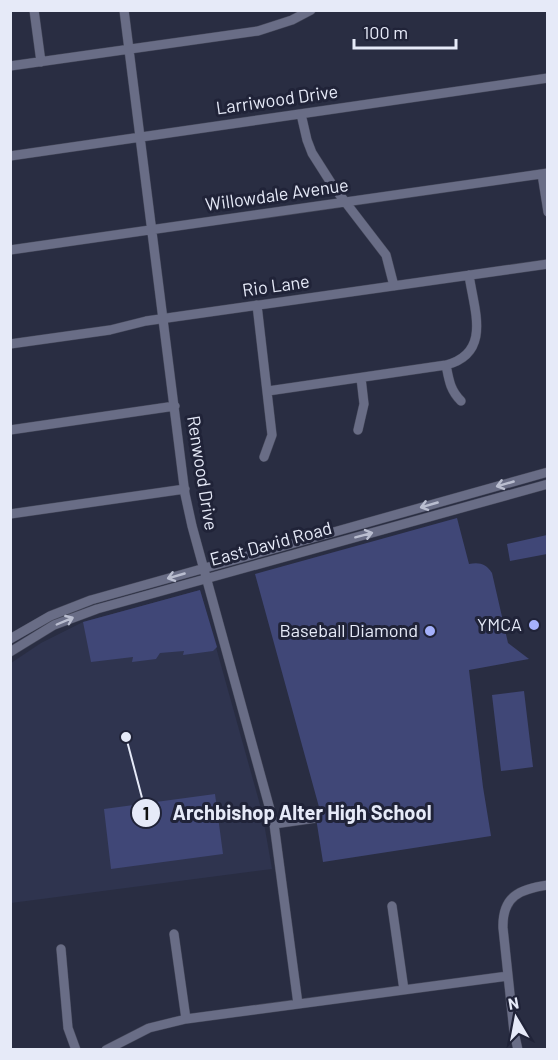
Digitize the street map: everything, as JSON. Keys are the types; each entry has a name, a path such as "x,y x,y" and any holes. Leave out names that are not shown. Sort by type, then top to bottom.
{"street":[{"path":"34,10 41,62"},
{"name":"Renwood Drive","path":"124,10 185,489 192,526 274,824 298,1004"},
{"path":"10,66 258,31 292,20 311,10"},
{"name":"Larriwood Drive","path":"10,156 548,78"},
{"path":"301,114 312,153 386,255 390,263 394,286"},
{"path":"545,173 548,212"},
{"name":"Willowdale Avenue","path":"10,250 545,173"},
{"name":"Rio Lane","path":"10,344 257,305 548,264"},
{"path":"268,391 446,365 465,358 474,346 477,330 469,275"},
{"path":"257,305 272,435 264,457"},
{"path":"446,365 453,393 461,400"},
{"path":"358,430 364,404 361,378"},
{"path":"10,430 175,406"},
{"name":"East David Road","path":"10,639 69,607 548,472"},
{"name":"East David Road","path":"10,652 54,625 81,614 548,484"},
{"path":"10,514 185,489"},
{"path":"394,515 397,526"},
{"path":"274,824 316,818"},
{"path":"518,1050 513,1032 503,922 507,904 515,894 531,887 548,885"},
{"path":"392,906 404,990"},
{"path":"174,934 186,1019"},
{"path":"61,949 68,1028 76,1050"},
{"path":"106,1050 149,1028 186,1019 508,976"}],"shaded area":[{"path":"457,518 469,564 482,564 492,573 508,643 529,659 469,670 491,836 323,862 316,818 319,807 255,574"},
{"path":"547,535 547,554 510,561 507,544"},
{"path":"200,590 262,812 272,869 11,903 11,663 41,643 83,622"},
{"path":"200,590 217,647 213,651 183,655 184,651 160,653 156,659 132,662 133,657 91,662 83,622"},
{"path":"524,691 533,767 501,771 492,695"},
{"path":"215,794 223,854 111,869 104,809"}],"place":[{"name":"YMCA","path":"534,625"},
{"name":"Baseball Diamond","path":"430,631"},
{"name":"Archbishop Alter High School","path":"126,737"}]}
